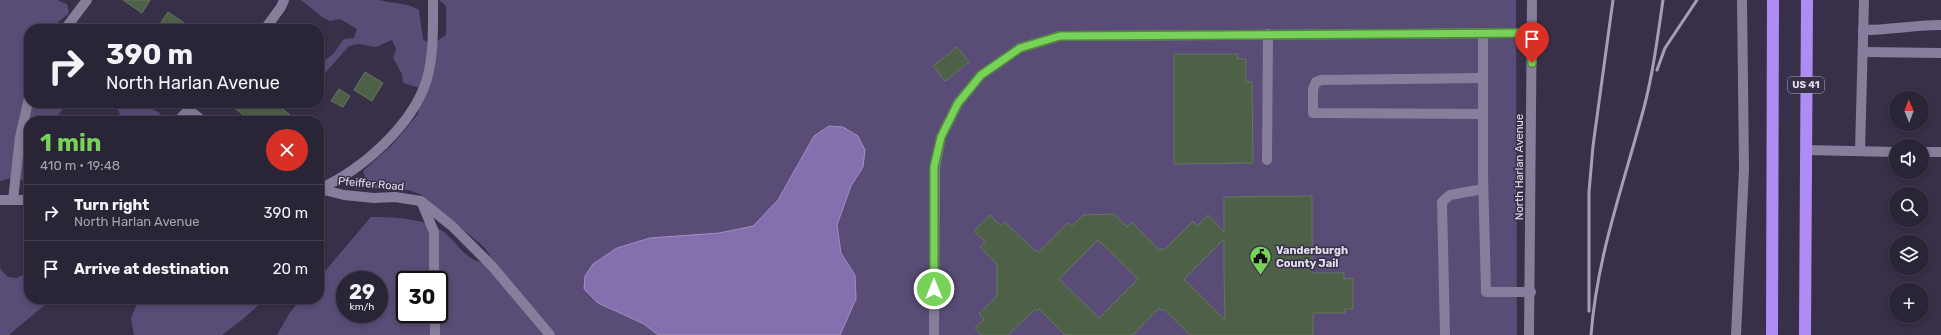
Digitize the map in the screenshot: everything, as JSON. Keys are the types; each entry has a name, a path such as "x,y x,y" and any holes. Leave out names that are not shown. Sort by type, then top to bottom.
{"highway":[{"name":"US 41","path":"1772,335 1774,0"},
{"name":"US 41","path":"1805,335 1807,0"}],"street":[{"path":"69,24 87,0"},
{"path":"269,24 284,0"},
{"path":"324,187 338,180 371,156 397,129 416,104 426,79 431,58 433,0"},
{"name":"North Harlan Avenue","path":"1529,335 1531,292 1532,0"},
{"path":"1736,335 1744,169 1742,0"},
{"path":"1860,151 1864,0"},
{"path":"1863,30 1897,29 1914,25 1941,25"},
{"path":"1483,33 1483,189 1486,292 1531,292"},
{"path":"934,335 934,167 941,137 958,103 981,75 1020,48 1060,36 1532,33"},
{"path":"1267,160 1268,34"},
{"path":"1863,52 1941,53"},
{"path":"1482,78 1321,80 1316,82 1313,90 1313,113 1483,114"},
{"path":"183,116 190,108"},
{"path":"13,200 20,137 24,120"},
{"path":"1806,150 1889,152"},
{"path":"1929,152 1941,152"},
{"path":"1445,335 1442,202 1450,195 1483,189"},
{"name":"Pfeiffer Road","path":"324,190 344,195 374,198 395,197 421,201"},
{"path":"0,200 24,200"},
{"path":"421,201 434,232 434,271"},
{"path":"421,201 452,226 492,266 550,335"},
{"path":"435,323 435,335"}],"shaded area":[{"path":"0,0 57,0 67,4 69,13 56,24 24,24 24,108 64,108 58,116 24,116 24,181 16,177 0,181"},
{"path":"301,0 379,0 414,7 419,10 423,39 431,45 446,35 446,6 439,0 1516,0 1517,335 840,335 856,299 855,275 841,253 837,225 851,186 863,167 843,127 829,126 814,136 778,200 753,226 719,233 585,276 585,289 598,303 644,324 658,335 277,335 289,314 297,304 324,304 324,272 371,217 396,218 422,222 444,232 470,258 485,263 490,255 484,247 422,195 408,190 369,188 363,171 392,145 418,114 420,88 403,83 402,74 393,58 396,49 392,40 376,47 358,44 349,46 324,74 324,61 333,54 344,39 354,38 357,29 340,19 330,21 322,17"},
{"path":"117,108 148,108 156,111 162,116 121,116"},
{"path":"829,126 843,127 858,136 865,150 863,167 851,186 837,225 841,253 855,275 856,299 840,335 658,335 644,324 598,303 584,289 585,276 593,264 617,248 650,238 719,233 753,226 778,200 814,136"},
{"path":"0,266 1,270 8,277 17,278 24,274 24,304 46,304 9,335 0,335"},
{"path":"137,304 260,304 222,335 134,335 131,318"}],"building":[{"path":"123,0 150,0 142,13"},
{"path":"168,12 186,24 160,24"},
{"path":"957,47 969,62 945,81 933,66"},
{"path":"1174,54 1238,54 1237,59 1246,59 1246,82 1252,82 1253,163 1174,164"},
{"path":"365,72 383,83 372,101 354,90"},
{"path":"339,89 350,96 343,107 331,101"},
{"path":"234,108 282,108 291,116 245,116"},
{"path":"1312,196 1312,273 1344,273 1344,279 1353,278 1353,309 1344,309 1345,313 1313,313 1313,335 1190,335 1164,309 1162,311 1159,308 1133,335 1065,335 1039,309 1037,311 1035,309 1008,335 981,335 975,328 984,319 979,314 997,296 997,264 980,247 985,242 974,231 990,215 1001,226 1005,222 1035,251 1036,250 1039,252 1068,223 1072,226 1083,215 1114,214 1127,227 1132,222 1160,251 1162,248 1164,250 1193,221 1197,226 1208,215 1224,232 1224,197","holes":["1224,239 1224,275 1225,320 1184,279","1098,240 1138,279 1099,318 1059,279"]}],"railway":[{"path":"1589,311 1589,192 1593,146 1613,0"},
{"path":"1591,335 1598,280 1610,227 1648,92 1663,0"},
{"path":"1657,70 1665,48 1697,0"}],"place":[{"name":"Vanderburgh County Jail","path":"1260,276"}],"route":[{"path":"934,289 934,167 941,137 958,103 981,75 1020,48 1060,36 1532,33 1532,63"}]}
